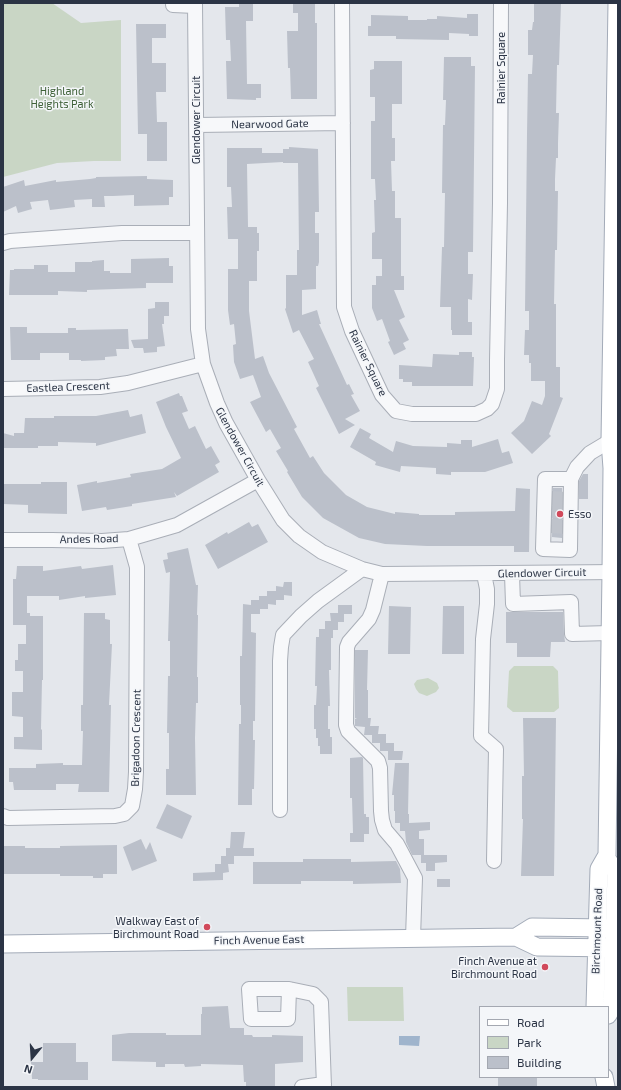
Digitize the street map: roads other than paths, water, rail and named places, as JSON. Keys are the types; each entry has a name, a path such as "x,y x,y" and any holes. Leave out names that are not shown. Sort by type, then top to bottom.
{"main road":[{"name":"Birchmount Road","path":"595,1006 599,869 606,857 610,633 615,572 610,441 617,3"},
{"name":"Birchmount Road","path":"606,857 616,872 616,948 612,1008 609,1013"},
{"path":"516,937 532,926 616,928"},
{"name":"Finch Avenue East","path":"3,944 516,937 537,947 616,948"}],"street":[{"name":"Rainier Square","path":"342,3 344,307 352,331 382,395 396,410 412,414 476,414 487,409 492,404 498,389 497,360 502,3"},
{"path":"173,5 195,4"},
{"name":"Glendower Circuit","path":"195,4 198,329 203,364 226,423 258,480 283,520 300,536 322,552 362,569 382,574 615,572"},
{"name":"Nearwood Gate","path":"197,125 343,123"},
{"path":"3,243 10,241 114,234 196,232"},
{"name":"Eastlea Crescent","path":"3,389 100,388 128,383 203,364"},
{"path":"571,479 545,479 548,505 547,526 543,549 570,550 568,505 571,479 577,467 590,453 610,441"},
{"name":"Andes Road","path":"3,540 102,541 129,539 177,525 258,480"},
{"name":"Brigadoon Crescent","path":"3,816 8,818 115,816 124,814 132,806 136,772 137,581 136,566 129,539"},
{"path":"559,573 560,549"},
{"path":"280,810 280,647 283,635 318,600 362,569"},
{"path":"382,574 373,610 369,619 349,642 347,647 346,725 348,731 378,761 380,768 380,811 385,830 397,844 415,878 413,938"},
{"path":"484,574 487,589 487,604 483,639 481,736 496,749 494,861"},
{"path":"512,574 513,604 572,602 572,634 610,633"},
{"path":"289,989 313,994 321,1002 324,1085 302,1087"}],"water":[{"path":"399,1036 420,1036 419,1046 399,1045"}],"tunnel":[{"path":"551,498 566,499"},
{"path":"551,511 566,512"},
{"path":"551,526 565,527"}],"place":[{"name":"Esso","path":"560,514"},
{"name":"Walkway East of Birchmount Road","path":"207,927"},
{"name":"Finch Avenue at Birchmount Road","path":"545,967"}],"park label":[{"name":"Highland Heights Park","path":"62,97"}]}
